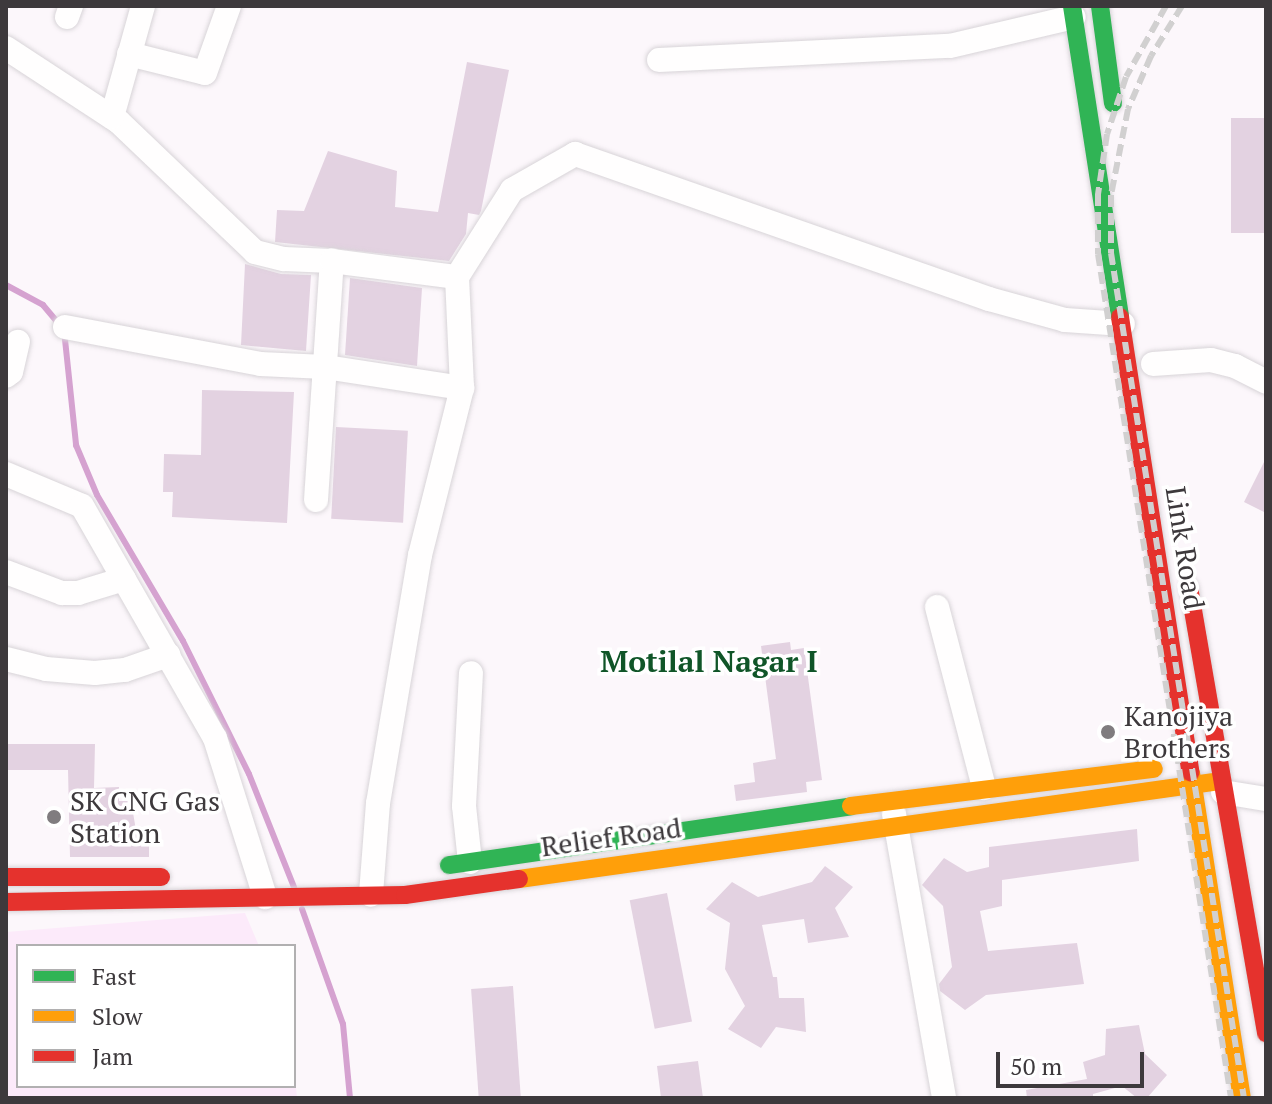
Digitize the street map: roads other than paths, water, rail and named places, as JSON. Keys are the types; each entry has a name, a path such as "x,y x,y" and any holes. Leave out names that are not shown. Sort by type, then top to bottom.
{"street":[{"path":"112,117 143,6"},
{"path":"129,54 205,73 229,6"},
{"path":"1100,6 1115,122"},
{"path":"659,60 950,46 1073,11"},
{"name":"Link Road","path":"1073,11 1242,1098"},
{"path":"6,48 112,117 255,252 284,259 332,261 457,277"},
{"path":"369,883 378,803 420,555 462,388 457,277 512,190 575,154 989,299 1065,320 1123,324"},
{"path":"316,500 332,261"},
{"path":"65,327 260,364 325,367 462,388"},
{"path":"6,376 11,372 18,342"},
{"path":"1153,364 1211,360 1235,366 1266,382"},
{"path":"6,474 82,506 215,738 262,884"},
{"name":"Link Road","path":"1185,563 1266,1033"},
{"path":"6,572 62,593 78,593 124,579"},
{"path":"937,607 984,788"},
{"path":"6,659 46,669 95,673 125,670 168,655"},
{"path":"470,862 464,806 471,673"},
{"name":"Relief Road","path":"432,868 984,788 1191,776 1221,779"},
{"name":"Relief Road","path":"6,902 262,884 369,883 405,895 895,825 1191,776"},
{"path":"1221,779 1266,799"},
{"path":"892,800 944,1098"},
{"path":"6,877 176,877"}],"waterway":[{"path":"6,285 43,305 64,330 76,445 97,495 183,641 249,774 294,887"},
{"path":"302,909 343,1024 350,1098"}],"railway":[{"path":"1166,6 1126,77 1107,134 1098,194 1098,254 1231,1098"},
{"path":"1182,6 1151,56 1128,109 1111,195 1111,253 1244,1098"}],"place":[{"name":"Kanojiya Brothers","path":"1108,732"},
{"name":"SK CNG Gas Station","path":"54,817"}],"district":[{"name":"Motilal Nagar I","path":"709,661"}]}
